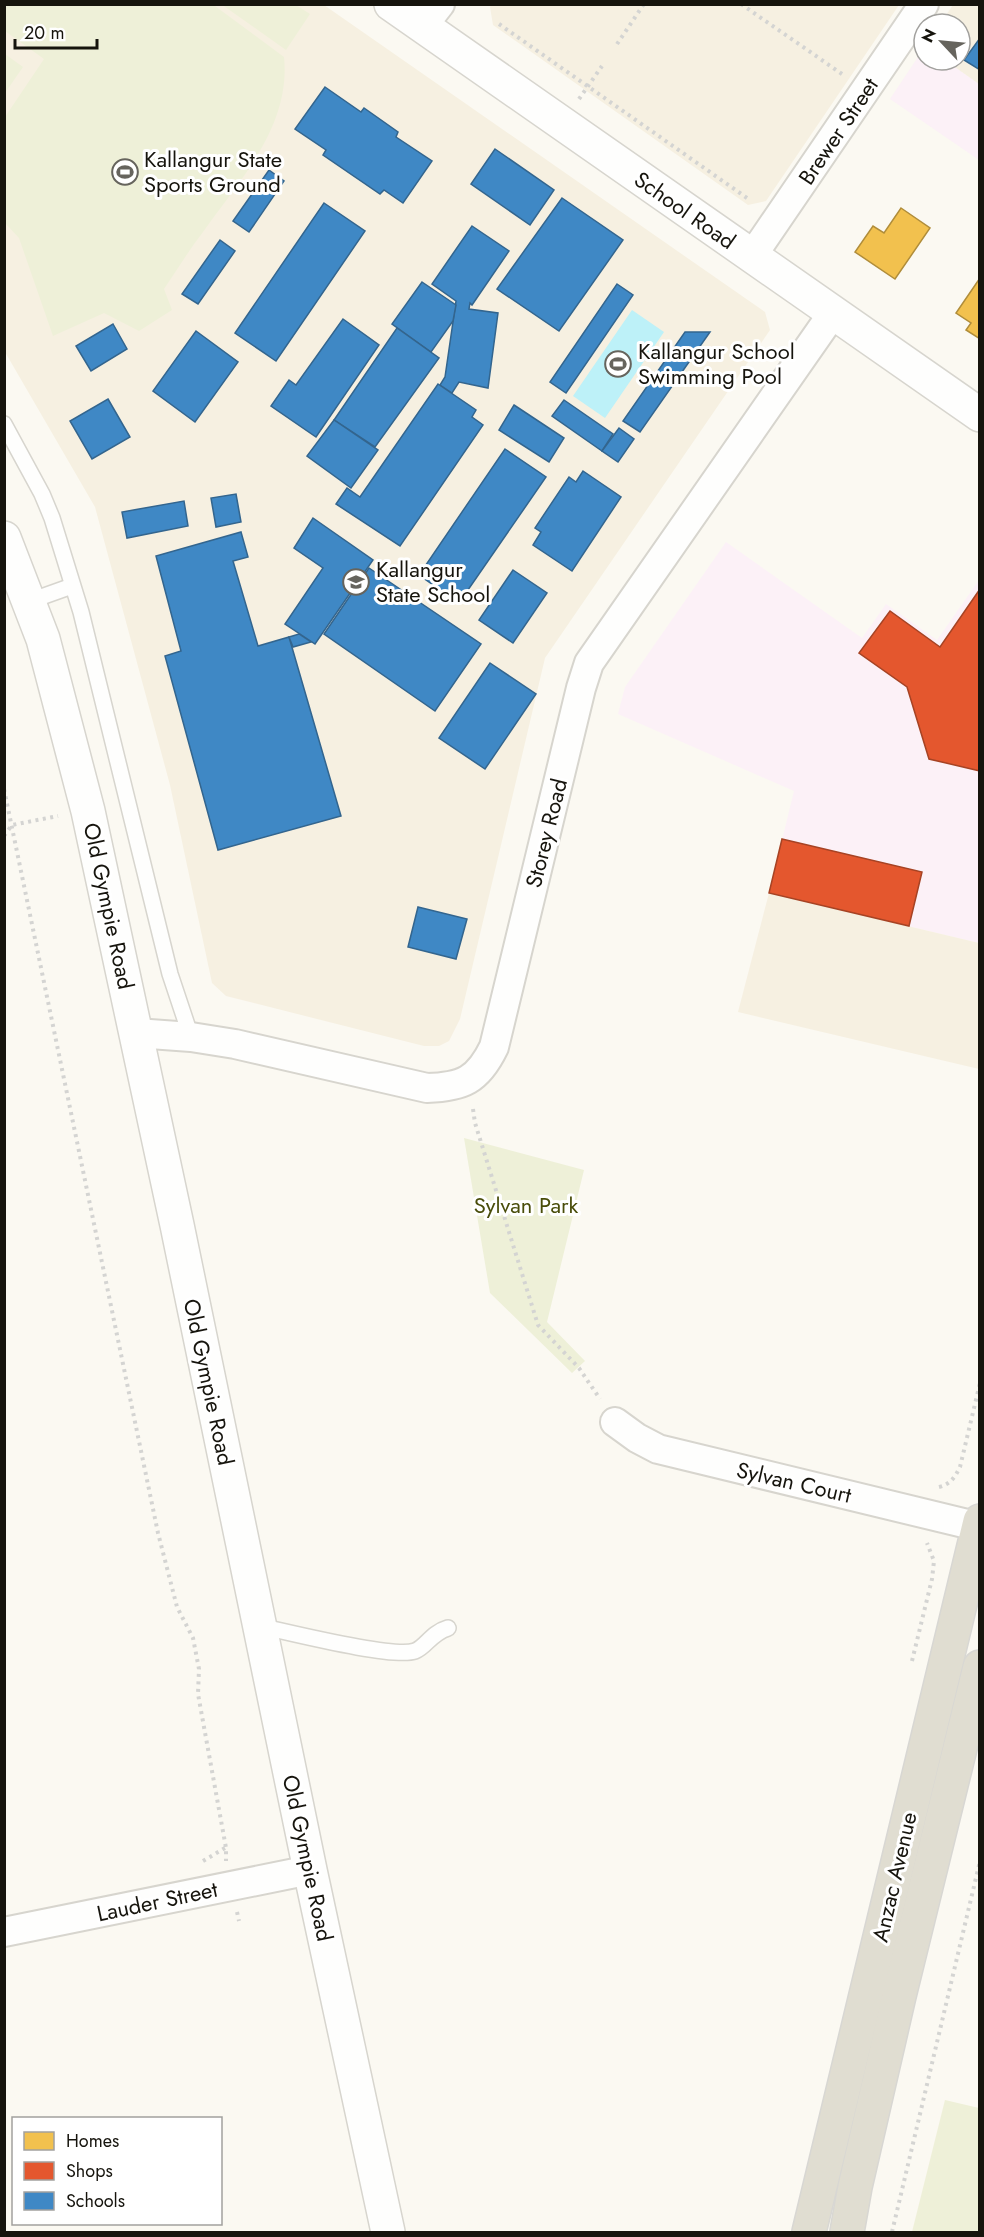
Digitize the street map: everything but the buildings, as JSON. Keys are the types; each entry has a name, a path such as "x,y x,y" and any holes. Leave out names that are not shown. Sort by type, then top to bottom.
{"highway":[{"name":"Anzac Avenue","path":"809,2232 979,1525"},
{"name":"Anzac Avenue","path":"847,2232 855,2187 899,1996 980,1666"}],"main road":[{"name":"School Road","path":"391,4 431,16 752,256 980,415"},
{"name":"Old Gympie Road","path":"4,538 30,601 59,695 88,811 388,2232"}],"street":[{"name":"Brewer Street","path":"752,256 924,4"},
{"name":"Storey Road","path":"469,1080 485,1066 494,1047 589,663 833,313"},
{"path":"136,1034 191,1037 264,1050 426,1088 447,1088 469,1080"},
{"name":"Sylvan Court","path":"615,1422 637,1438 658,1449 979,1525"},
{"name":"Lauder Street","path":"4,1932 310,1870"}],"lane":[{"path":"4,424 42,494 52,518 81,612 170,974 191,1037"},
{"path":"30,601 72,586"},
{"path":"259,1626 392,1653 415,1651 437,1631 448,1628"}],"path":[{"path":"617,44 644,4"},
{"path":"741,4 843,75"},
{"path":"499,24 747,198"},
{"path":"577,102 602,66"},
{"path":"4,789 158,1533 177,1607 193,1638 199,1669 198,1694 239,1921"},
{"path":"4,836 12,825 88,811"},
{"path":"469,1080 475,1123 538,1325 579,1368 615,1422"},
{"path":"910,1672 932,1579 934,1561 924,1538 936,1487 945,1485 954,1479 960,1467 980,1383"},
{"path":"892,2232 980,1861"}],"shaded area":[{"path":"491,4 899,5 766,201 748,205 493,25"},
{"name":"Kallangur State School","path":"4,5 324,5 765,312 770,330 545,658 460,1019 449,1041 439,1046 424,1046 226,996 212,983 170,785 95,507 5,352"},
{"path":"953,5 979,5 979,84 962,72 972,72 972,12 948,12"},
{"path":"912,66 912,72 962,72 979,84 979,160 890,99"},
{"path":"726,542 862,638 886,604 937,640 979,580 979,943 769,893 794,791 618,714 625,687"},
{"path":"769,893 979,943 979,1069 738,1012"}],"green space":[{"name":"Kallangur State Sports Ground","path":"5,4 215,5 284,57 284,82 280,106 260,151 164,289 172,310 139,331 104,313 53,336 19,238 5,223 5,117 44,59 5,31"},
{"path":"221,4 296,5 310,14 286,50"},
{"path":"5,54 23,67 5,93"},
{"name":"Sylvan Park","path":"464,1138 584,1170 547,1322 585,1361 572,1373 490,1293"},
{"path":"945,2100 979,2108 979,2232 912,2232"}],"water":[{"name":"Kallangur School Swimming Pool","path":"632,310 664,332 605,418 573,396"}],"place":[{"name":"Kallangur State Sports Ground","path":"125,172"},
{"name":"Kallangur School Swimming Pool","path":"618,364"},
{"name":"Kallangur State School","path":"356,582"}]}
